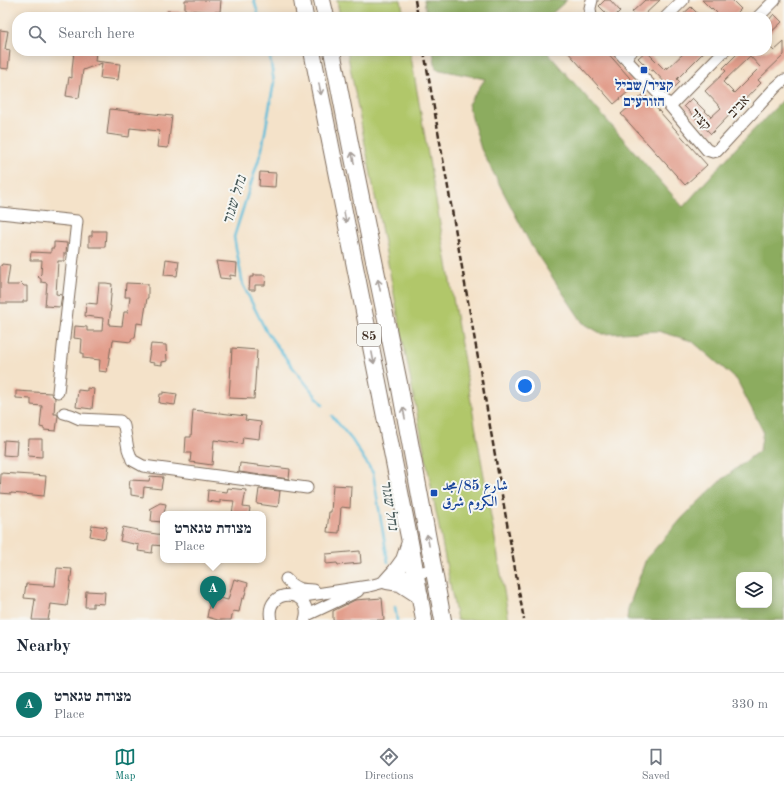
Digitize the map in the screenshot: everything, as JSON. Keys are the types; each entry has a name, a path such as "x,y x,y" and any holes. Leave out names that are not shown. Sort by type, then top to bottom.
{"highway":[{"path":"302,0 304,12"},
{"path":"322,0 325,12"},
{"name":"85","path":"313,56 410,542 424,620"},
{"name":"85","path":"333,56 399,384 443,620"},
{"path":"410,542 404,560 388,581 400,583 420,596"}],"street":[{"path":"590,12 592,0"},
{"path":"671,12 683,0"},
{"path":"763,12 775,0"},
{"name":"קציר","path":"628,56 707,150 713,152"},
{"path":"670,106 719,56"},
{"name":"אביב","path":"713,152 717,151 784,80"},
{"path":"0,213 77,221 58,392"},
{"path":"64,413 71,414 80,419 120,421 124,426 132,460 143,466 307,488"},
{"path":"297,597 369,586 434,569"},
{"path":"286,579 292,585 302,590 339,590"},
{"path":"271,620 270,608 277,598 283,595 295,595 304,603 306,618 369,586"}],"green space":[{"path":"337,0 401,0 403,12 339,12"},
{"path":"424,0 567,0 554,12 426,12"},
{"path":"348,56 411,56 509,620 457,620"},
{"path":"434,56 550,56 683,207 736,148 784,99 784,620 627,620 628,609 646,559 684,516 719,482 760,450 763,431 737,380 692,341 658,331 602,334 583,323 532,247 481,149 468,104 485,79 436,69"}],"building":[{"path":"185,0 221,0 220,12 185,10"},
{"path":"605,0 610,0 620,11 605,12 599,6"},
{"path":"645,0 660,0 647,12 632,12"},
{"path":"702,0 732,0 741,9 738,12 716,12 712,8 711,9"},
{"path":"691,7 696,12 686,12"},
{"path":"167,11 191,12 167,12"},
{"path":"774,14 782,22 772,31 772,16"},
{"path":"0,30 8,31 5,49 10,50 8,69 0,68"},
{"path":"784,42 784,55 758,80 761,83 711,134 684,106 692,98 711,117 721,108 705,91 726,71 723,68 735,56 750,56 772,56 772,49 774,51","holes":["750,56 760,67 734,93 723,82"]},
{"path":"73,56 96,56 95,61 120,64 118,80 100,78 102,63 83,70 79,98 66,96 69,77 72,78"},
{"path":"571,56 610,56 636,85 614,104"},
{"path":"640,56 651,56 664,69 666,67 667,69 681,56 700,56 677,79 680,82 672,90 653,70 651,71 638,58"},
{"path":"644,94 707,165 685,185 621,114"},
{"path":"110,109 172,116 168,148 157,147 159,131 130,128 129,137 107,134"},
{"path":"260,172 276,173 275,187 259,186"},
{"path":"92,231 106,231 105,247 89,247 89,236 92,236"},
{"path":"54,242 67,243 66,253 64,253 64,261 58,261 56,294 62,295 60,307 45,306 47,283 41,282 41,279 38,277 41,274 42,260 30,260 31,252 51,253 51,248 54,248"},
{"path":"166,259 179,261 177,276 164,275"},
{"path":"216,261 237,263 236,276 230,275 230,279 220,278"},
{"path":"2,264 10,265 7,285 19,285 21,283 24,286 27,286 27,301 23,301 23,303 0,303 0,266"},
{"path":"253,275 266,275 265,285 255,285 255,290 249,290 250,277 253,277"},
{"path":"99,283 112,284 109,325 122,326 124,312 128,312 130,297 125,297 126,283 148,284 148,298 143,324 137,323 135,338 132,338 131,342 113,340 107,372 99,371 100,360 83,358 83,353 81,353 82,339 74,338 75,326 87,327 87,331 102,331 103,318 85,316 86,303 97,304"},
{"path":"151,344 166,345 167,361 162,362 162,365 148,362"},
{"path":"232,348 257,350 254,399 229,398"},
{"path":"87,388 94,389 92,409 76,407 78,390 87,391"},
{"path":"16,391 51,393 55,398 54,414 57,414 58,416 56,431 44,430 44,428 40,427 42,406 31,405 31,399 16,398"},
{"path":"163,392 177,394 175,405 159,403 160,394 163,394"},
{"path":"193,410 246,416 245,420 261,422 259,439 243,437 242,444 214,440 212,465 190,462 191,453 185,453 186,437 191,437"},
{"path":"29,439 42,439 42,457 28,456"},
{"path":"4,440 17,441 16,456 3,455"},
{"path":"240,463 290,469 289,479 239,472"},
{"path":"1,473 46,476 44,496 0,493"},
{"path":"150,476 163,477 161,489 144,487 143,497 131,495 131,488 129,488 130,480 149,481"},
{"path":"333,485 351,486 350,508 341,507 339,533 327,532 329,512 331,512"},
{"path":"228,488 246,490 243,507 250,508 250,511 232,511 234,501 220,500 220,503 207,501 208,490 227,492"},
{"path":"259,489 280,491 278,507 257,504"},
{"path":"160,503 166,504 165,511 160,511 160,522 151,521 152,511 149,509"},
{"path":"92,525 107,527 105,539 90,536"},
{"path":"123,527 160,535 160,546 153,545 152,553 138,551 139,545 120,541"},
{"path":"360,551 361,563 338,565 337,563 326,564 326,554"},
{"path":"57,568 72,569 67,606 51,604 48,620 32,620 35,599 24,598 26,584 55,586"},
{"path":"234,579 248,583 244,599 242,598 239,612 233,611 231,620 218,620 207,617 211,596 228,600"},
{"path":"86,591 105,592 104,604 93,603 93,607 85,607"},
{"path":"382,598 384,620 333,620 333,611 355,600"}],"waterway":[{"name":"נחל שגור","path":"254,0 258,12"},
{"name":"נחל שגור","path":"270,56 274,82 262,149 234,237 243,285 266,331 323,405"},
{"name":"נחל שגור","path":"332,416 352,440 373,473 388,562"},
{"name":"נחל שגור","path":"395,607 397,620"}],"railway":[{"path":"415,0 417,12"},
{"path":"425,56 524,620"}],"place":[{"name":"קציר/שביל הזורעים","path":"644,70"},
{"name":"شارع 85/مجد الكروم شرق","path":"434,493"},
{"name":"מצודת טגארט","path":"213,609"}]}
